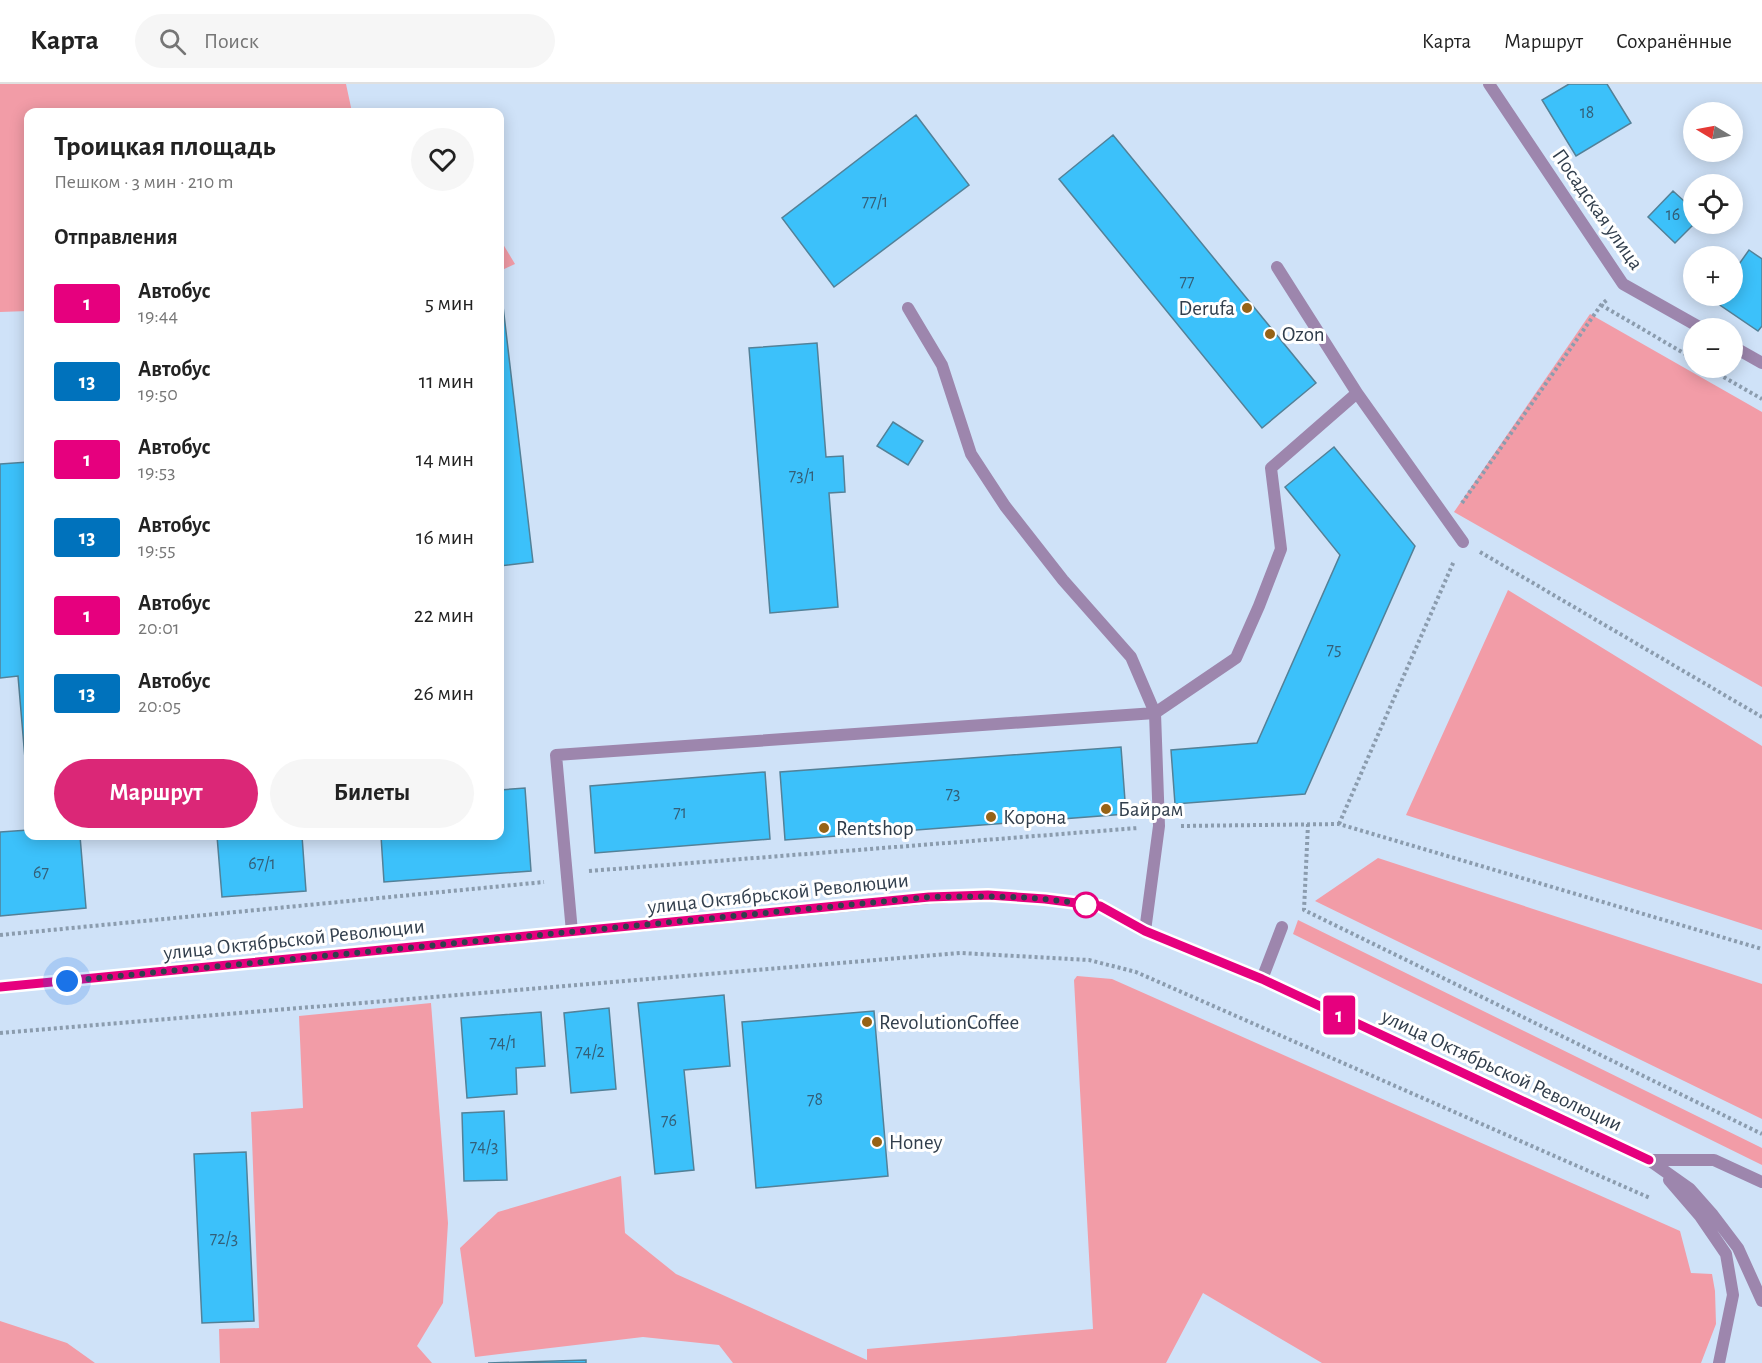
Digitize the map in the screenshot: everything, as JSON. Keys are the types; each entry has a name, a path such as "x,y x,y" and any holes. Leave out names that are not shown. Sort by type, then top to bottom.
{"street":[{"name":"Посадская улица","path":"1488,84 1623,284 1683,318"},
{"path":"1277,267 1357,393 1463,542"},
{"path":"908,308 942,365 971,454 1005,506 1063,580 1131,657 1155,712 1159,826 1145,931"},
{"path":"1743,352 1762,363"},
{"path":"572,932 556,756 1155,712 1236,658 1281,549 1271,468 1357,393"},
{"name":"улица Октябрьской Революции","path":"0,987 929,897 988,895 1045,899 1100,906 1145,931 1262,979 1649,1160"},
{"path":"1262,979 1282,927"},
{"path":"1649,1160 1714,1160 1762,1182"},
{"path":"1649,1160 1690,1189 1713,1215 1738,1248 1762,1301"},
{"path":"1649,1160 1680,1191 1726,1254 1733,1295 1719,1363"}],"path":[{"path":"1463,503 1601,305 1683,353"},
{"path":"1725,378 1762,399"},
{"path":"1339,824 1463,542 1762,717"},
{"path":"1308,824 1304,910 1762,1134"},
{"path":"0,935 540,884 567,873 1159,826 1339,824 1762,949"},
{"path":"0,1033 968,952 1089,960 1136,972 1650,1198"}],"shaded area":[{"path":"0,84 346,84 351,108 24,108 24,311 0,312"},
{"path":"504,246 515,264 504,269"},
{"path":"1590,314 1683,367 1683,378 1702,378 1762,412 1762,687 1454,512"},
{"path":"1508,590 1762,746 1762,930 1406,815"},
{"path":"1378,858 1762,984 1762,1119 1315,901"},
{"path":"1298,920 1762,1148 1762,1165 1293,934"},
{"path":"1077,976 1112,979 1680,1231 1691,1273 1712,1274 1715,1291 1716,1324 1701,1363 1322,1363 1203,1293 1166,1363 733,1363 719,1345 643,1337 475,1357 460,1248 498,1212 621,1176 625,1233 676,1274 867,1360 867,1349 1093,1329 1074,980"},
{"path":"431,1003 448,1223 443,1303 417,1346 432,1363 220,1363 219,1329 259,1328 251,1112 303,1108 299,1016"},
{"path":"0,1321 67,1343 95,1363 0,1363"}],"building":[{"path":"1569,84 1607,84 1631,123 1576,156 1542,100"},
{"path":"916,115 969,185 834,287 782,218"},
{"path":"1113,135 1316,383 1262,428 1059,179"},
{"path":"1673,191 1683,200 1684,234 1675,243 1648,217"},
{"path":"1749,250 1762,259 1762,326 1758,331 1743,321 1743,318 1739,318 1721,306 1743,306 1743,258"},
{"path":"504,315 533,562 504,566"},
{"path":"817,343 826,457 843,456 845,492 829,493 838,607 770,613 749,348"},
{"path":"893,422 923,441 908,465 877,446"},
{"path":"1334,447 1415,546 1305,794 1175,804 1171,750 1257,743 1340,555 1285,487"},
{"path":"24,462 24,747 18,676 0,678 0,464"},
{"path":"1121,747 1126,814 785,840 780,772"},
{"path":"765,772 770,839 595,853 590,786"},
{"path":"525,788 531,871 384,882 381,840 504,840 504,790"},
{"path":"24,830 24,840 80,840 86,908 0,916 0,832"},
{"path":"217,840 302,840 306,891 222,897"},
{"path":"724,995 730,1066 684,1070 694,1170 655,1174 638,1003"},
{"path":"609,1008 616,1089 571,1093 564,1013"},
{"path":"874,1011 888,1176 756,1188 742,1022"},
{"path":"541,1012 545,1066 516,1068 517,1094 467,1098 461,1018"},
{"path":"504,1111 507,1180 464,1181 462,1113"},
{"path":"246,1152 254,1321 202,1323 194,1154"},
{"path":"586,1360 586,1363 488,1363"}],"bus line":[{"name":"1","path":"0,987 929,897 988,895 1045,899 1100,906 1145,931 1262,979 1649,1160"}],"place":[{"name":"Derufa","path":"1247,308"},
{"name":"Ozon","path":"1270,334"},
{"name":"Байрам","path":"1106,809"},
{"name":"Корона","path":"991,817"},
{"name":"Rentshop","path":"824,828"},
{"name":"RevolutionCoffee","path":"867,1022"},
{"name":"Honey","path":"877,1142"}],"route":[{"path":"67,981 929,897 988,895 1045,899 1086,905"}]}
